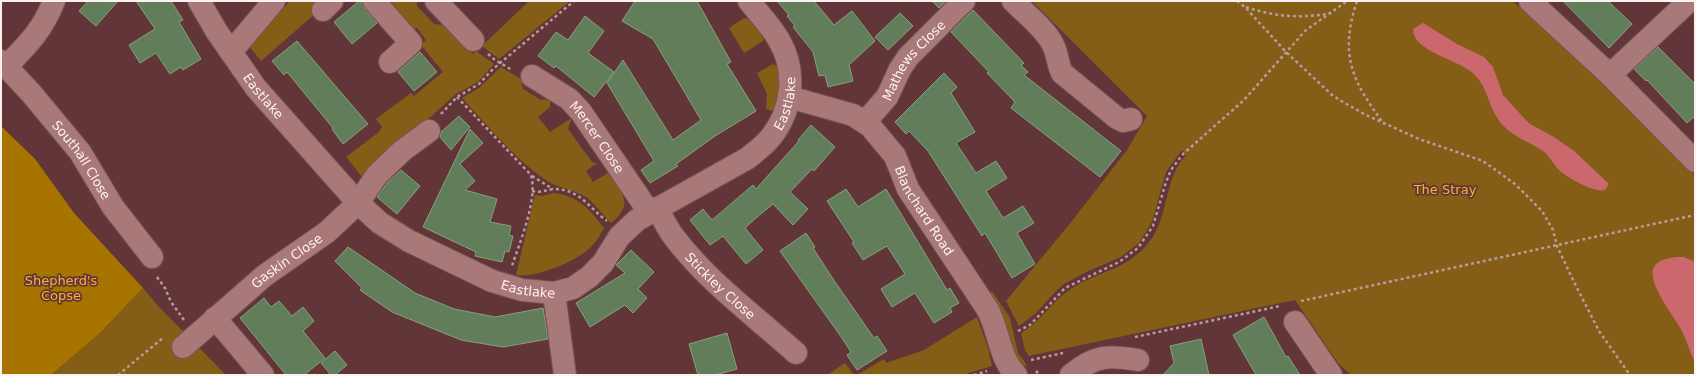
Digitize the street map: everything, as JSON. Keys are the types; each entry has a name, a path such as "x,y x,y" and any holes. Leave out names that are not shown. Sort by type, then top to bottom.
{"street":[{"name":"Southall Close","path":"54,1 46,20 36,36 4,64 31,93 80,152 112,207 152,257"},
{"name":"Eastlake","path":"199,1 256,88 358,204 380,224 409,241 492,281 522,290 554,293 573,288 590,277 603,263 623,234 637,220 748,158 764,145 781,122 790,97 790,72 784,49 770,27 748,1"},
{"path":"231,52 274,1"},
{"path":"374,1 411,43 390,62"},
{"path":"436,1 473,40"},
{"name":"Mathews Close","path":"865,122 887,97 900,68 908,57 964,1"},
{"path":"1013,1 1050,38 1057,53 1059,66 1062,73 1117,118 1122,120 1131,119"},
{"path":"1530,1 1610,75 1695,161"},
{"path":"1610,75 1689,1"},
{"name":"Mercer Close","path":"532,76 569,100 581,112 653,210"},
{"name":"Blanchard Road","path":"790,97 848,113 865,122 895,156 908,189 988,310 997,329 1004,358 1021,371"},
{"name":"Gaskin Close","path":"175,341 215,318 264,276 293,255 315,242 358,204 377,175 434,123"},
{"name":"Stickley Close","path":"653,210 685,251 726,291 796,353"},
{"path":"554,293 565,375"},
{"path":"1292,310 1331,375"},
{"path":"215,318 263,375"},
{"path":"1071,375 1091,361 1106,356 1138,360"}],"path":[{"path":"434,123 457,98 479,84 500,64 574,1"},
{"path":"1237,1 1245,7 1286,52 1332,95 1384,124 1420,139 1483,161 1515,184 1542,211 1552,230 1574,282 1599,331 1630,375"},
{"path":"1018,338 1016,332 1030,325 1065,288 1119,262 1138,248 1153,226 1166,182 1171,170 1182,155 1244,100 1305,31 1347,1"},
{"path":"1357,1 1351,20 1348,42 1352,70 1363,96 1384,124"},
{"path":"1245,7 1268,14 1286,17 1328,14"},
{"path":"473,40 500,64 522,75 532,76"},
{"path":"457,98 531,175 554,189 573,193 581,197 623,234"},
{"path":"507,285 531,202 533,182 531,175"},
{"path":"532,191 541,193 554,189"},
{"path":"1134,338 1292,310 1558,246 1695,215"},
{"path":"178,325 184,320"},
{"path":"118,375 175,341"},
{"path":"1040,375 1021,371 1026,361 1065,352"}],"green space":[{"path":"290,1 317,1 312,6 317,12 261,61 249,46"},
{"path":"381,1 417,1 417,6 434,24 444,25 473,54 476,51 494,64 478,82 456,94 363,178 346,157 379,132 382,127 376,119 411,93 414,96 443,72 421,45 426,40 417,28 413,30"},
{"path":"529,1 570,1 499,59 482,46"},
{"name":"The Stray","path":"1032,1 1513,1 1561,43 1681,159 1695,176 1695,375 1351,375 1338,363 1295,300 1029,356 1025,350 1021,333 1035,323 1068,291 1126,262 1146,246 1155,233 1163,214 1174,173 1186,155 1182,150 1166,172 1152,222 1139,243 1121,257 1086,272 1064,284 1036,313 1019,326 1006,301 1072,221 1127,150 1147,116"},
{"path":"744,18 751,20 764,35 763,41 744,53 729,28"},
{"path":"773,64 779,67 781,77 776,112 766,109 767,94 757,73"},
{"path":"501,67 521,79 523,89 541,100 550,99 550,107 538,117 550,132 570,119 571,120 568,129 592,162 597,163 586,171 593,182 608,173 618,186 624,198 623,210 611,223 586,197 549,182 522,161 501,141 462,98 479,88"},
{"name":"Shepherd's Copse","path":"1,126 35,159 74,213 143,288 100,333 51,375 1,375"},
{"path":"553,193 562,194 583,204 604,228 597,240 586,252 567,263 535,274 516,275 535,195 542,196"},
{"path":"143,288 159,307 226,375 51,375 100,333"},
{"path":"992,291 1010,318 1018,353 1027,365 1020,368 987,297"},
{"path":"977,317 988,348 992,366 962,375 857,375 884,359 886,363 924,350"},
{"path":"845,363 854,375 827,375"}],"shaded area":[{"path":"1423,23 1457,44 1484,57 1493,67 1503,95 1523,117 1530,124 1554,137 1574,151 1609,184 1605,190 1594,189 1580,184 1559,170 1548,155 1543,151 1515,135 1505,127 1496,117 1483,87 1476,76 1460,65 1429,50 1415,37 1413,29"},
{"path":"1684,257 1695,262 1695,363 1682,331 1662,300 1654,282 1654,267 1664,260"}],"building":[{"path":"88,1 118,1 96,26 79,11"},
{"path":"136,1 171,1 183,20 179,22 201,59 183,70 181,67 170,74 156,53 140,63 129,45 155,29"},
{"path":"359,1 362,2 365,9 377,23 352,44 334,22"},
{"path":"635,1 697,1 731,62 727,64 756,111 715,136 676,164 678,166 650,183 641,170 654,161 607,83 623,60 673,140 701,120 653,39 622,21"},
{"path":"777,1 814,1 834,25 852,11 875,41 849,65 853,81 828,87 825,75 819,76 813,52 793,27 795,26 787,16 789,15"},
{"path":"932,1 946,1 939,8"},
{"path":"1563,1 1608,1 1632,24 1609,48"},
{"path":"973,10 1024,63 1021,65 1028,72 1024,75 1121,151 1100,177 1011,108 1015,102 951,32"},
{"path":"900,13 913,26 888,50 875,37"},
{"path":"585,16 604,31 588,53 614,72 594,97 556,66 554,68 538,56 556,32 568,40"},
{"path":"297,41 368,124 343,144 332,129 333,128 287,72 284,75 272,61"},
{"path":"1658,47 1695,84 1695,116 1687,123 1647,80 1646,81 1634,69"},
{"path":"420,52 437,72 414,91 398,72"},
{"path":"944,73 957,87 951,93 975,132 956,143 976,173 996,161 1007,178 986,191 1003,218 1023,206 1034,223 1017,233 1035,264 1012,278 985,233 982,236 928,151 909,131 906,134 895,122"},
{"path":"459,116 470,127 451,150 440,137 441,132"},
{"path":"811,125 835,147 814,171 812,169 790,192 808,209 793,225 773,204 757,217 745,228 763,250 746,264 723,236 710,245 690,220 703,209 712,220 753,185 756,189 799,141 798,140"},
{"path":"470,129 483,143 460,164 475,181 465,190 497,199 490,222 511,226 509,235 513,236 509,252 505,251 502,262 475,256 476,252 423,227"},
{"path":"401,170 420,186 397,214 377,197 387,183"},
{"path":"846,189 858,207 886,189 947,290 950,288 959,303 950,308 952,312 934,323 915,293 892,307 881,289 905,274 887,246 863,260 852,243 854,242 827,201"},
{"path":"806,233 815,247 813,248 833,279 874,338 877,336 887,351 857,370 847,355 851,352 842,338 780,251"},
{"path":"348,247 415,293 454,309 495,317 543,308 548,339 503,347 461,340 392,312 360,290 362,288 335,261"},
{"path":"631,250 654,272 638,289 647,298 633,313 625,305 590,327 576,303 625,273 616,265"},
{"path":"264,298 271,307 279,301 292,316 303,307 314,321 303,331 325,358 304,375 286,375 240,318"},
{"path":"1264,317 1286,357 1288,356 1300,375 1256,375 1233,335"},
{"path":"727,333 737,369 715,375 698,375 689,344"},
{"path":"1201,339 1209,375 1163,375 1174,363 1170,346"},
{"path":"335,351 347,365 335,375 331,375 321,363"}]}
